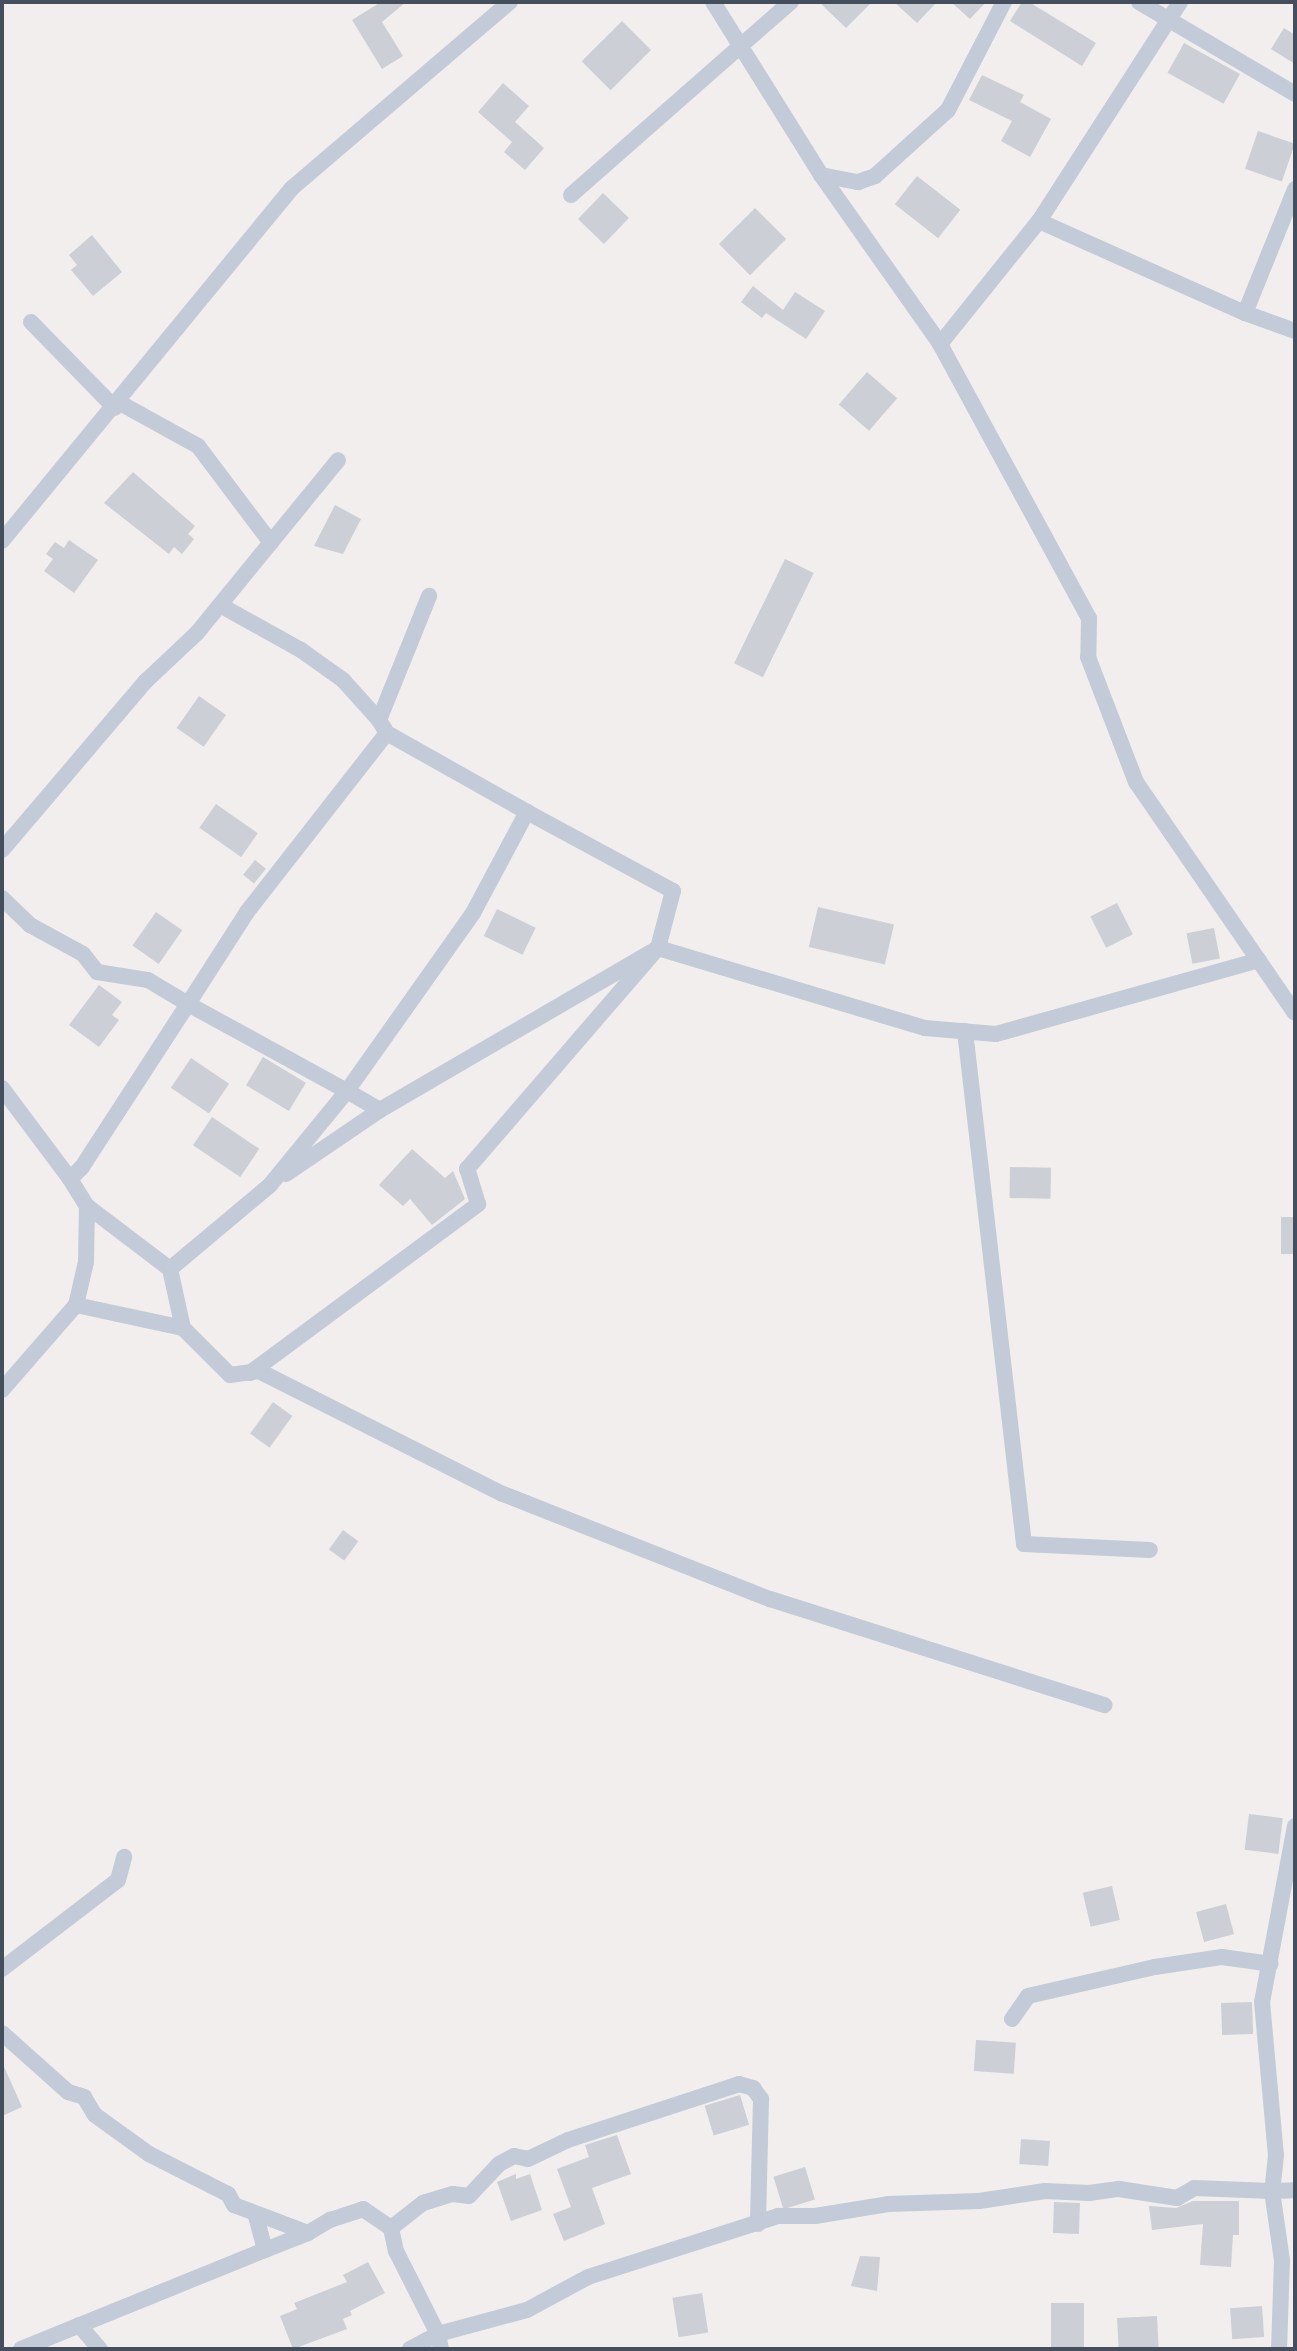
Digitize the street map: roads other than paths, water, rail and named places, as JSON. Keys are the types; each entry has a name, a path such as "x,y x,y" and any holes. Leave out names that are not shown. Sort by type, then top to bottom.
{"street":[{"path":"2,541 8,522 117,405 292,188 510,2"},
{"path":"713,2 821,175 940,344 1089,618 1088,657 1136,782 1295,1013"},
{"path":"571,195 739,43 791,2"},
{"path":"821,175 858,182 875,176 948,110 1004,2"},
{"path":"1139,2 1164,20 1295,93"},
{"path":"940,344 1039,221 1164,20 1180,2"},
{"path":"1245,313 1295,189"},
{"path":"1039,221 1245,313 1295,331"},
{"path":"31,322 117,405 198,446 271,544"},
{"path":"2,850 146,681 220,605 338,460"},
{"path":"70,1179 82,1167 247,912 383,727 429,596"},
{"path":"220,605 301,650 343,680 383,727 527,812 673,891 657,948 467,1169 478,1204 250,1373"},
{"path":"270,1185 347,1091 473,913 527,812"},
{"path":"2,898 30,925 83,954 97,972 148,980 380,1110"},
{"path":"170,1269 270,1185 380,1110 657,948 925,1028 996,1034 1259,960"},
{"path":"965,1031 1024,1544 1150,1550"},
{"path":"2,1088 87,1206 170,1269 183,1328 230,1376 259,1371 503,1494 758,1595 1105,1705"},
{"path":"2,1390 76,1305 86,1262 87,1206"},
{"path":"76,1305 183,1328"},
{"path":"1279,2349 1282,2260 1272,2191 1276,2155 1262,2002 1295,1826"},
{"path":"2,1969 118,1880 124,1857"},
{"path":"1012,2019 1028,1996 1155,1967 1222,1957 1270,1965"},
{"path":"2,2033 68,2092 84,2097 95,2115 149,2154 228,2194 234,2205 256,2216 309,2233"},
{"path":"391,2228 423,2203 453,2194 469,2196 499,2164 514,2156 528,2159 568,2140 738,2084 752,2088 761,2099 758,2224"},
{"path":"410,2349 439,2342 527,2310 589,2277 778,2216 827,2215 888,2204 979,2201 1045,2191 1089,2193 1119,2189 1177,2198 1194,2188 1295,2190"},
{"path":"22,2349 309,2233 330,2220 363,2209 391,2228 396,2251 439,2342"},
{"path":"256,2216 265,2250"},
{"path":"79,2325 100,2349"}]}
